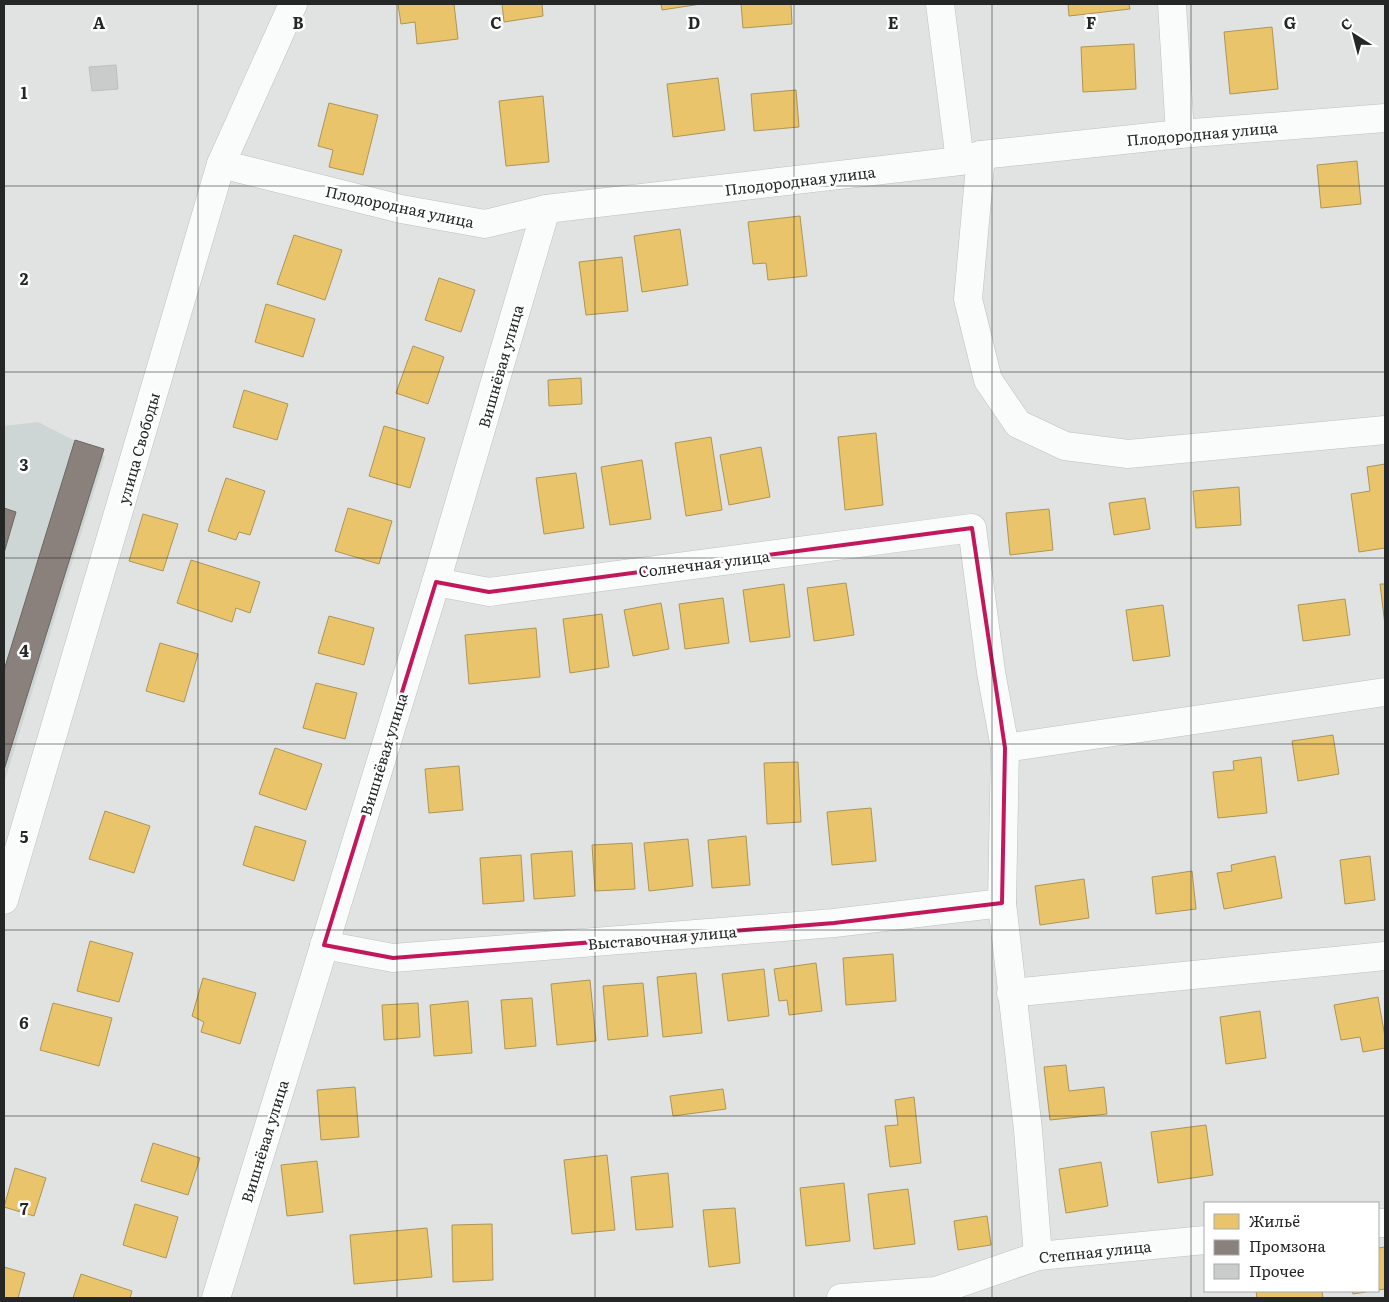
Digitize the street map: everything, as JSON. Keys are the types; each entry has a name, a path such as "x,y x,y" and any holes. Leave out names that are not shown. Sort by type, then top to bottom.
{"street":[{"name":"улица Свободы","path":"4,900 221,164 293,4"},
{"path":"940,4 971,158 968,299 988,380 1018,424 1064,446 1128,454 1385,430"},
{"path":"1172,4 1180,134"},
{"name":"Плодородная улица","path":"221,164 401,209 484,224 546,208 1180,134 1385,118"},
{"name":"Вишнёвая улица","path":"216,1298 436,582 546,208"},
{"name":"Солнечная улица","path":"436,582 489,592 972,528 991,672 1005,748"},
{"path":"1038,1256 1028,1130 1002,903 1005,748 1385,692"},
{"name":"Выставочная улица","path":"324,945 393,958 834,923 1002,903"},
{"path":"1012,993 1385,956"},
{"name":"Степная улица","path":"841,1298 936,1291 1038,1256 1204,1240"}],"highlighted area":[{"path":"972,528 1005,748 1002,903 834,923 393,958 324,945 436,582 489,592"}],"shaded area":[{"path":"38,422 105,456 4,783 4,426"}],"building: Жильё":[{"path":"398,4 454,4 458,39 417,44 415,22 401,24"},
{"path":"502,4 542,4 543,16 504,22"},
{"path":"661,4 701,4 662,10"},
{"path":"741,4 791,4 792,24 743,28"},
{"path":"1068,4 1129,4 1130,9 1069,16"},
{"path":"1272,27 1278,89 1230,94 1224,32"},
{"path":"1134,44 1136,89 1083,92 1081,47"},
{"path":"718,78 725,130 673,137 667,84"},
{"path":"796,90 799,127 754,131 751,94"},
{"path":"543,96 549,162 506,166 499,101"},
{"path":"329,103 378,115 363,175 329,167 333,150 318,146"},
{"path":"1357,161 1361,204 1321,208 1317,165"},
{"path":"800,216 807,276 768,280 766,263 753,264 748,222"},
{"path":"680,229 688,285 642,292 634,236"},
{"path":"294,235 342,250 325,300 277,284"},
{"path":"622,257 628,311 586,315 579,262"},
{"path":"439,278 475,290 461,332 425,320"},
{"path":"266,304 315,319 303,357 255,342"},
{"path":"413,346 444,357 428,404 396,393"},
{"path":"581,378 582,404 549,406 548,380"},
{"path":"244,390 288,404 277,440 233,427"},
{"path":"384,426 425,438 410,488 369,476"},
{"path":"876,433 883,505 845,510 838,437"},
{"path":"711,437 722,510 686,516 675,443"},
{"path":"761,447 770,497 729,505 720,455"},
{"path":"642,460 651,519 610,525 601,467"},
{"path":"1385,464 1385,548 1359,552 1351,494 1370,491 1367,467"},
{"path":"576,473 584,528 544,534 536,478"},
{"path":"226,478 265,491 250,535 239,532 236,540 208,531"},
{"path":"1239,487 1241,525 1196,528 1193,491"},
{"path":"1145,498 1150,529 1114,535 1109,503"},
{"path":"348,508 392,521 379,564 335,551"},
{"path":"1049,509 1053,550 1010,555 1006,513"},
{"path":"143,514 178,524 163,571 129,561"},
{"path":"191,560 260,582 250,613 236,608 232,622 177,603"},
{"path":"846,583 854,635 814,641 807,588"},
{"path":"784,584 790,637 750,642 743,590"},
{"path":"1380,584 1385,584 1385,625"},
{"path":"723,598 729,643 685,649 679,604"},
{"path":"1345,599 1350,635 1303,641 1298,605"},
{"path":"661,603 669,649 633,656 624,610"},
{"path":"1163,605 1170,656 1133,661 1126,610"},
{"path":"602,614 609,667 570,673 563,619"},
{"path":"329,616 374,628 364,665 318,653"},
{"path":"536,628 540,677 469,684 465,635"},
{"path":"160,643 198,654 184,702 146,691"},
{"path":"316,683 357,693 345,739 303,728"},
{"path":"1333,735 1339,774 1298,781 1292,741"},
{"path":"275,748 322,764 306,810 259,794"},
{"path":"1261,757 1267,813 1218,818 1213,772 1234,770 1233,761"},
{"path":"798,762 801,822 767,824 764,763"},
{"path":"459,766 463,810 429,813 425,769"},
{"path":"871,808 876,861 832,865 827,812"},
{"path":"105,811 150,826 134,873 89,859"},
{"path":"255,826 306,841 294,881 243,865"},
{"path":"746,836 750,885 712,888 708,840"},
{"path":"688,839 693,886 649,891 644,843"},
{"path":"632,843 635,889 595,891 592,845"},
{"path":"572,851 575,896 534,899 531,854"},
{"path":"521,855 524,901 483,904 480,858"},
{"path":"1275,856 1282,898 1224,909 1217,873 1232,871 1231,865"},
{"path":"1370,856 1375,900 1345,904 1340,860"},
{"path":"1192,871 1196,909 1156,914 1152,877"},
{"path":"1084,879 1089,918 1040,925 1035,886"},
{"path":"90,941 133,953 119,1002 77,991"},
{"path":"893,954 896,1001 846,1005 843,958"},
{"path":"816,963 822,1011 789,1015 787,1000 779,1001 774,969"},
{"path":"764,969 769,1016 728,1021 722,974"},
{"path":"696,973 702,1033 663,1037 657,977"},
{"path":"203,978 256,993 240,1044 201,1032 204,1022 192,1016"},
{"path":"590,980 596,1041 557,1045 551,984"},
{"path":"643,983 648,1036 608,1040 603,986"},
{"path":"1378,997 1385,1048 1363,1052 1360,1037 1341,1040 1334,1005"},
{"path":"532,998 536,1046 505,1049 501,1000"},
{"path":"468,1001 472,1053 434,1056 430,1005"},
{"path":"53,1003 112,1018 99,1066 40,1050"},
{"path":"418,1003 420,1037 384,1040 382,1005"},
{"path":"1260,1011 1266,1058 1226,1064 1220,1017"},
{"path":"1066,1065 1069,1091 1104,1087 1107,1114 1050,1120 1044,1067"},
{"path":"355,1087 359,1137 321,1140 317,1090"},
{"path":"723,1089 726,1109 673,1116 670,1096"},
{"path":"914,1097 921,1163 890,1167 885,1126 898,1125 895,1100"},
{"path":"1206,1125 1213,1175 1158,1183 1151,1132"},
{"path":"153,1143 200,1158 188,1195 141,1181"},
{"path":"607,1155 615,1230 572,1234 564,1160"},
{"path":"317,1161 323,1212 287,1216 281,1165"},
{"path":"1101,1162 1108,1206 1066,1213 1059,1169"},
{"path":"15,1168 46,1178 34,1216 4,1207"},
{"path":"668,1173 673,1227 636,1230 631,1177"},
{"path":"844,1183 850,1241 806,1246 800,1188"},
{"path":"908,1189 915,1244 874,1249 868,1194"},
{"path":"135,1204 178,1217 166,1258 123,1245"},
{"path":"735,1208 740,1263 709,1267 703,1210"},
{"path":"987,1216 991,1245 958,1250 954,1221"},
{"path":"492,1224 493,1280 453,1282 452,1225"},
{"path":"427,1228 432,1277 354,1284 350,1235"},
{"path":"1385,1247 1385,1289 1379,1290 1379,1248"},
{"path":"4,1267 25,1273 18,1298 4,1298"},
{"path":"81,1274 132,1291 130,1298 73,1298"},
{"path":"1256,1292 1322,1292 1323,1298 1257,1298"}],"building: Промзона":[{"path":"75,440 104,449 4,770 4,670"},
{"path":"4,508 16,512 4,553"}],"building: Прочее":[{"path":"116,65 118,89 92,91 89,67"}]}
